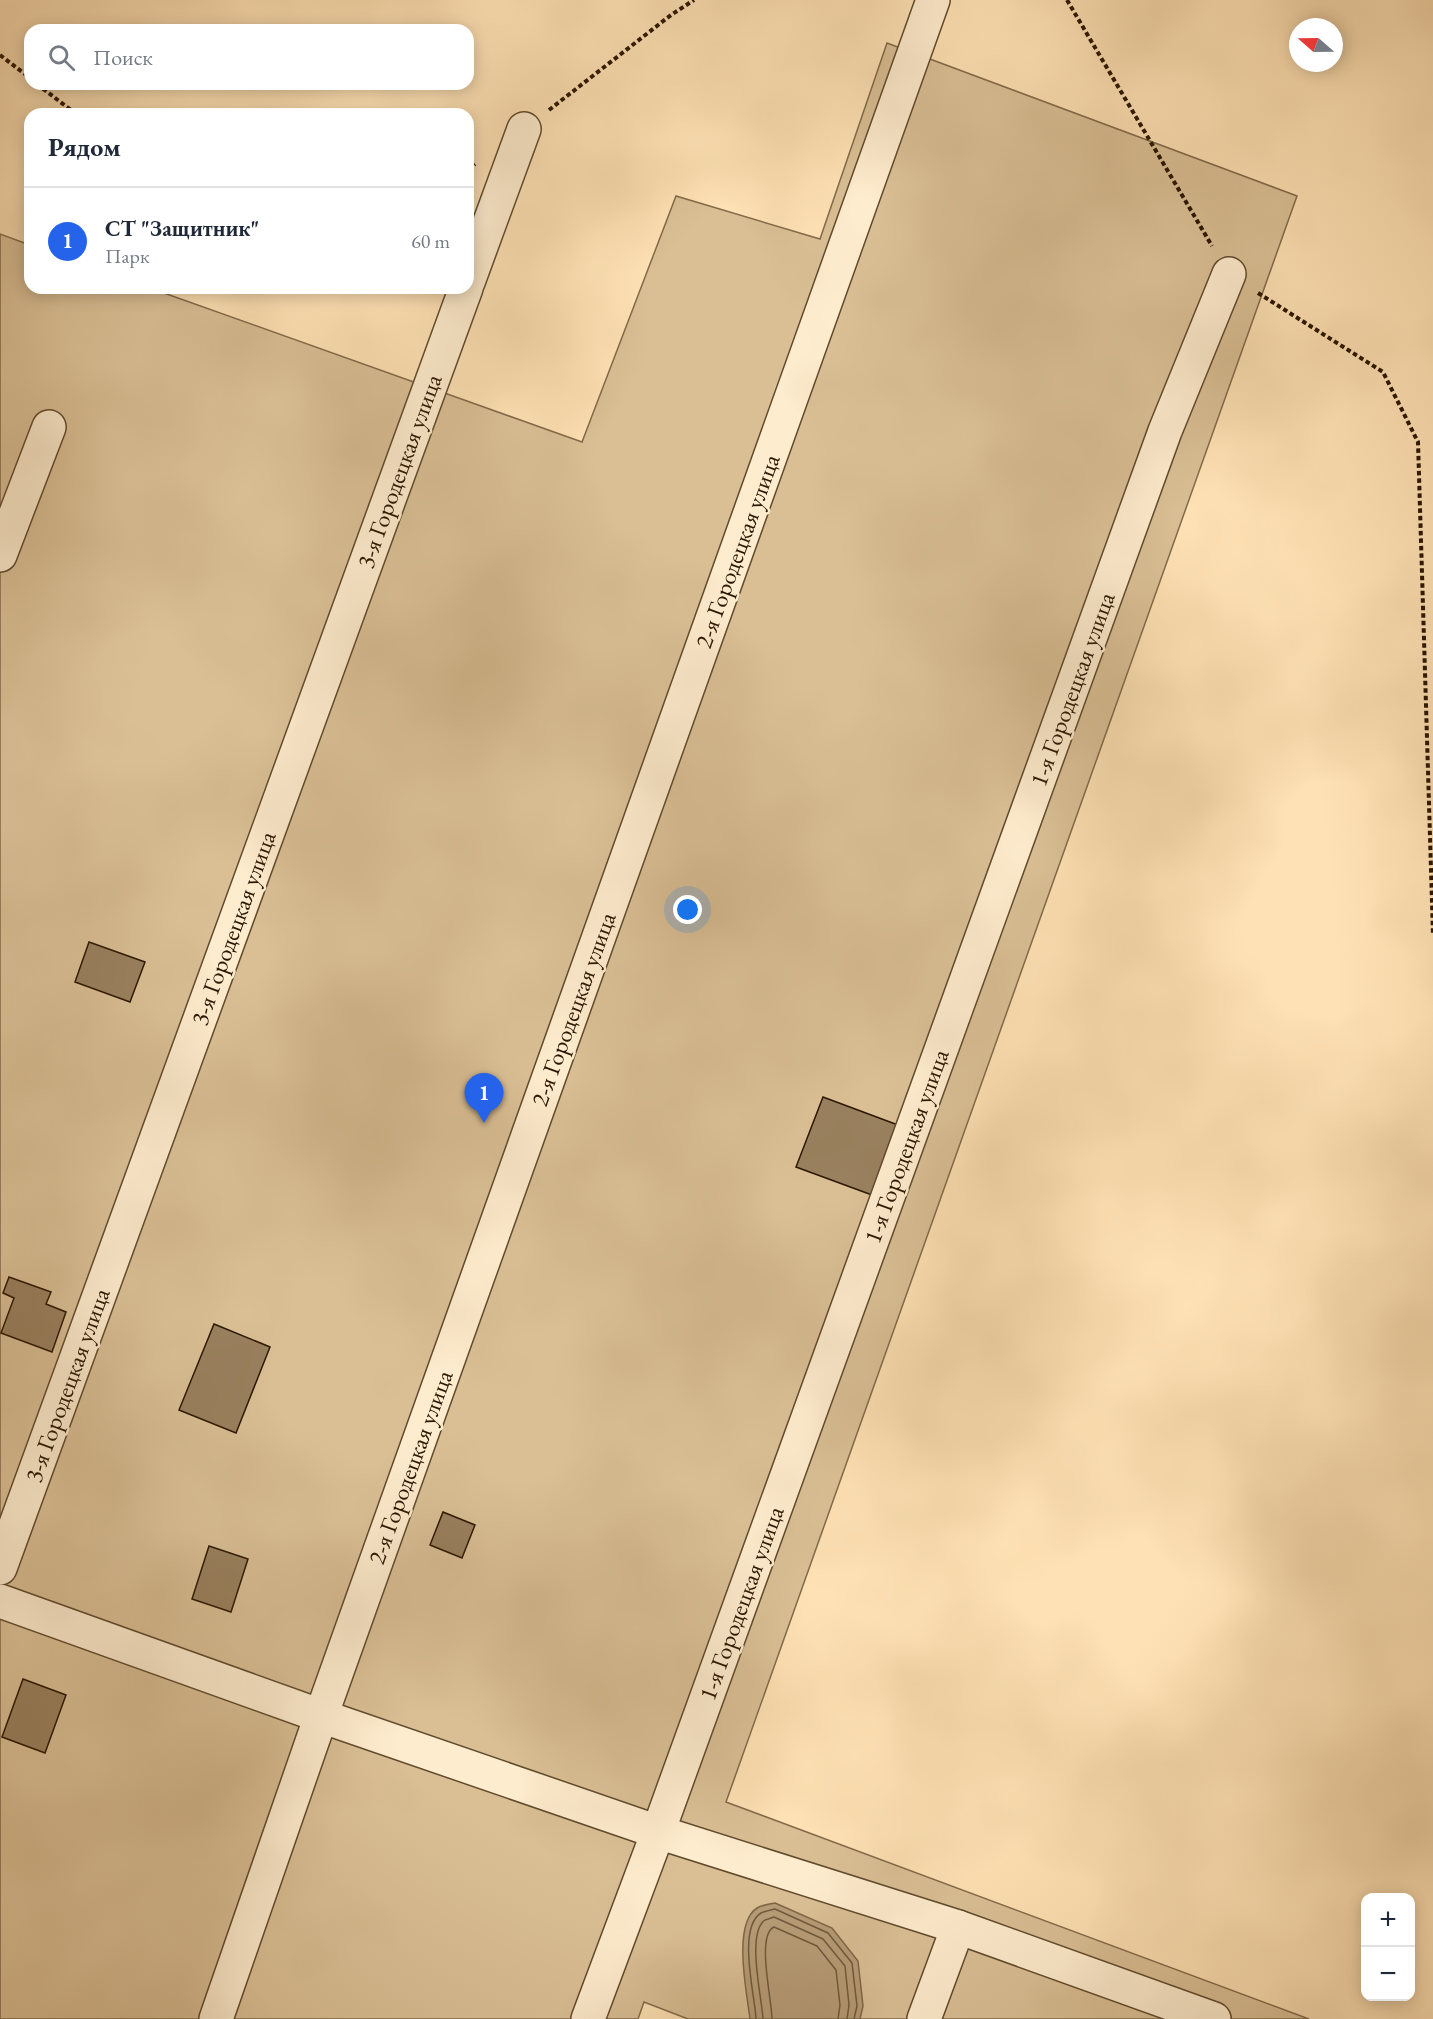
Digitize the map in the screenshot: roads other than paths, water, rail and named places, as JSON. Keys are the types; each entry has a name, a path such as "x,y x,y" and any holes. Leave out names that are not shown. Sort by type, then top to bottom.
{"street":[{"name":"2-я Городецкая улица","path":"216,2019 321,1716 933,0"},
{"path":"474,266 524,129"},
{"name":"1-я Городецкая улица","path":"588,2019 658,1832 1165,431 1229,274"},
{"name":"3-я Городецкая улица","path":"0,1568 464,294"},
{"path":"0,555 49,427"},
{"path":"0,1600 321,1716 658,1832 958,1927 1214,2019"},
{"path":"924,2019 958,1927"}],"water":[{"path":"775,1903 832,1928 858,1961 863,2006 860,2019 750,2019 743,1960 745,1928 749,1916 757,1908"}],"place":[{"name":"СТ \"Защитник\"","path":"484,1123"}]}
